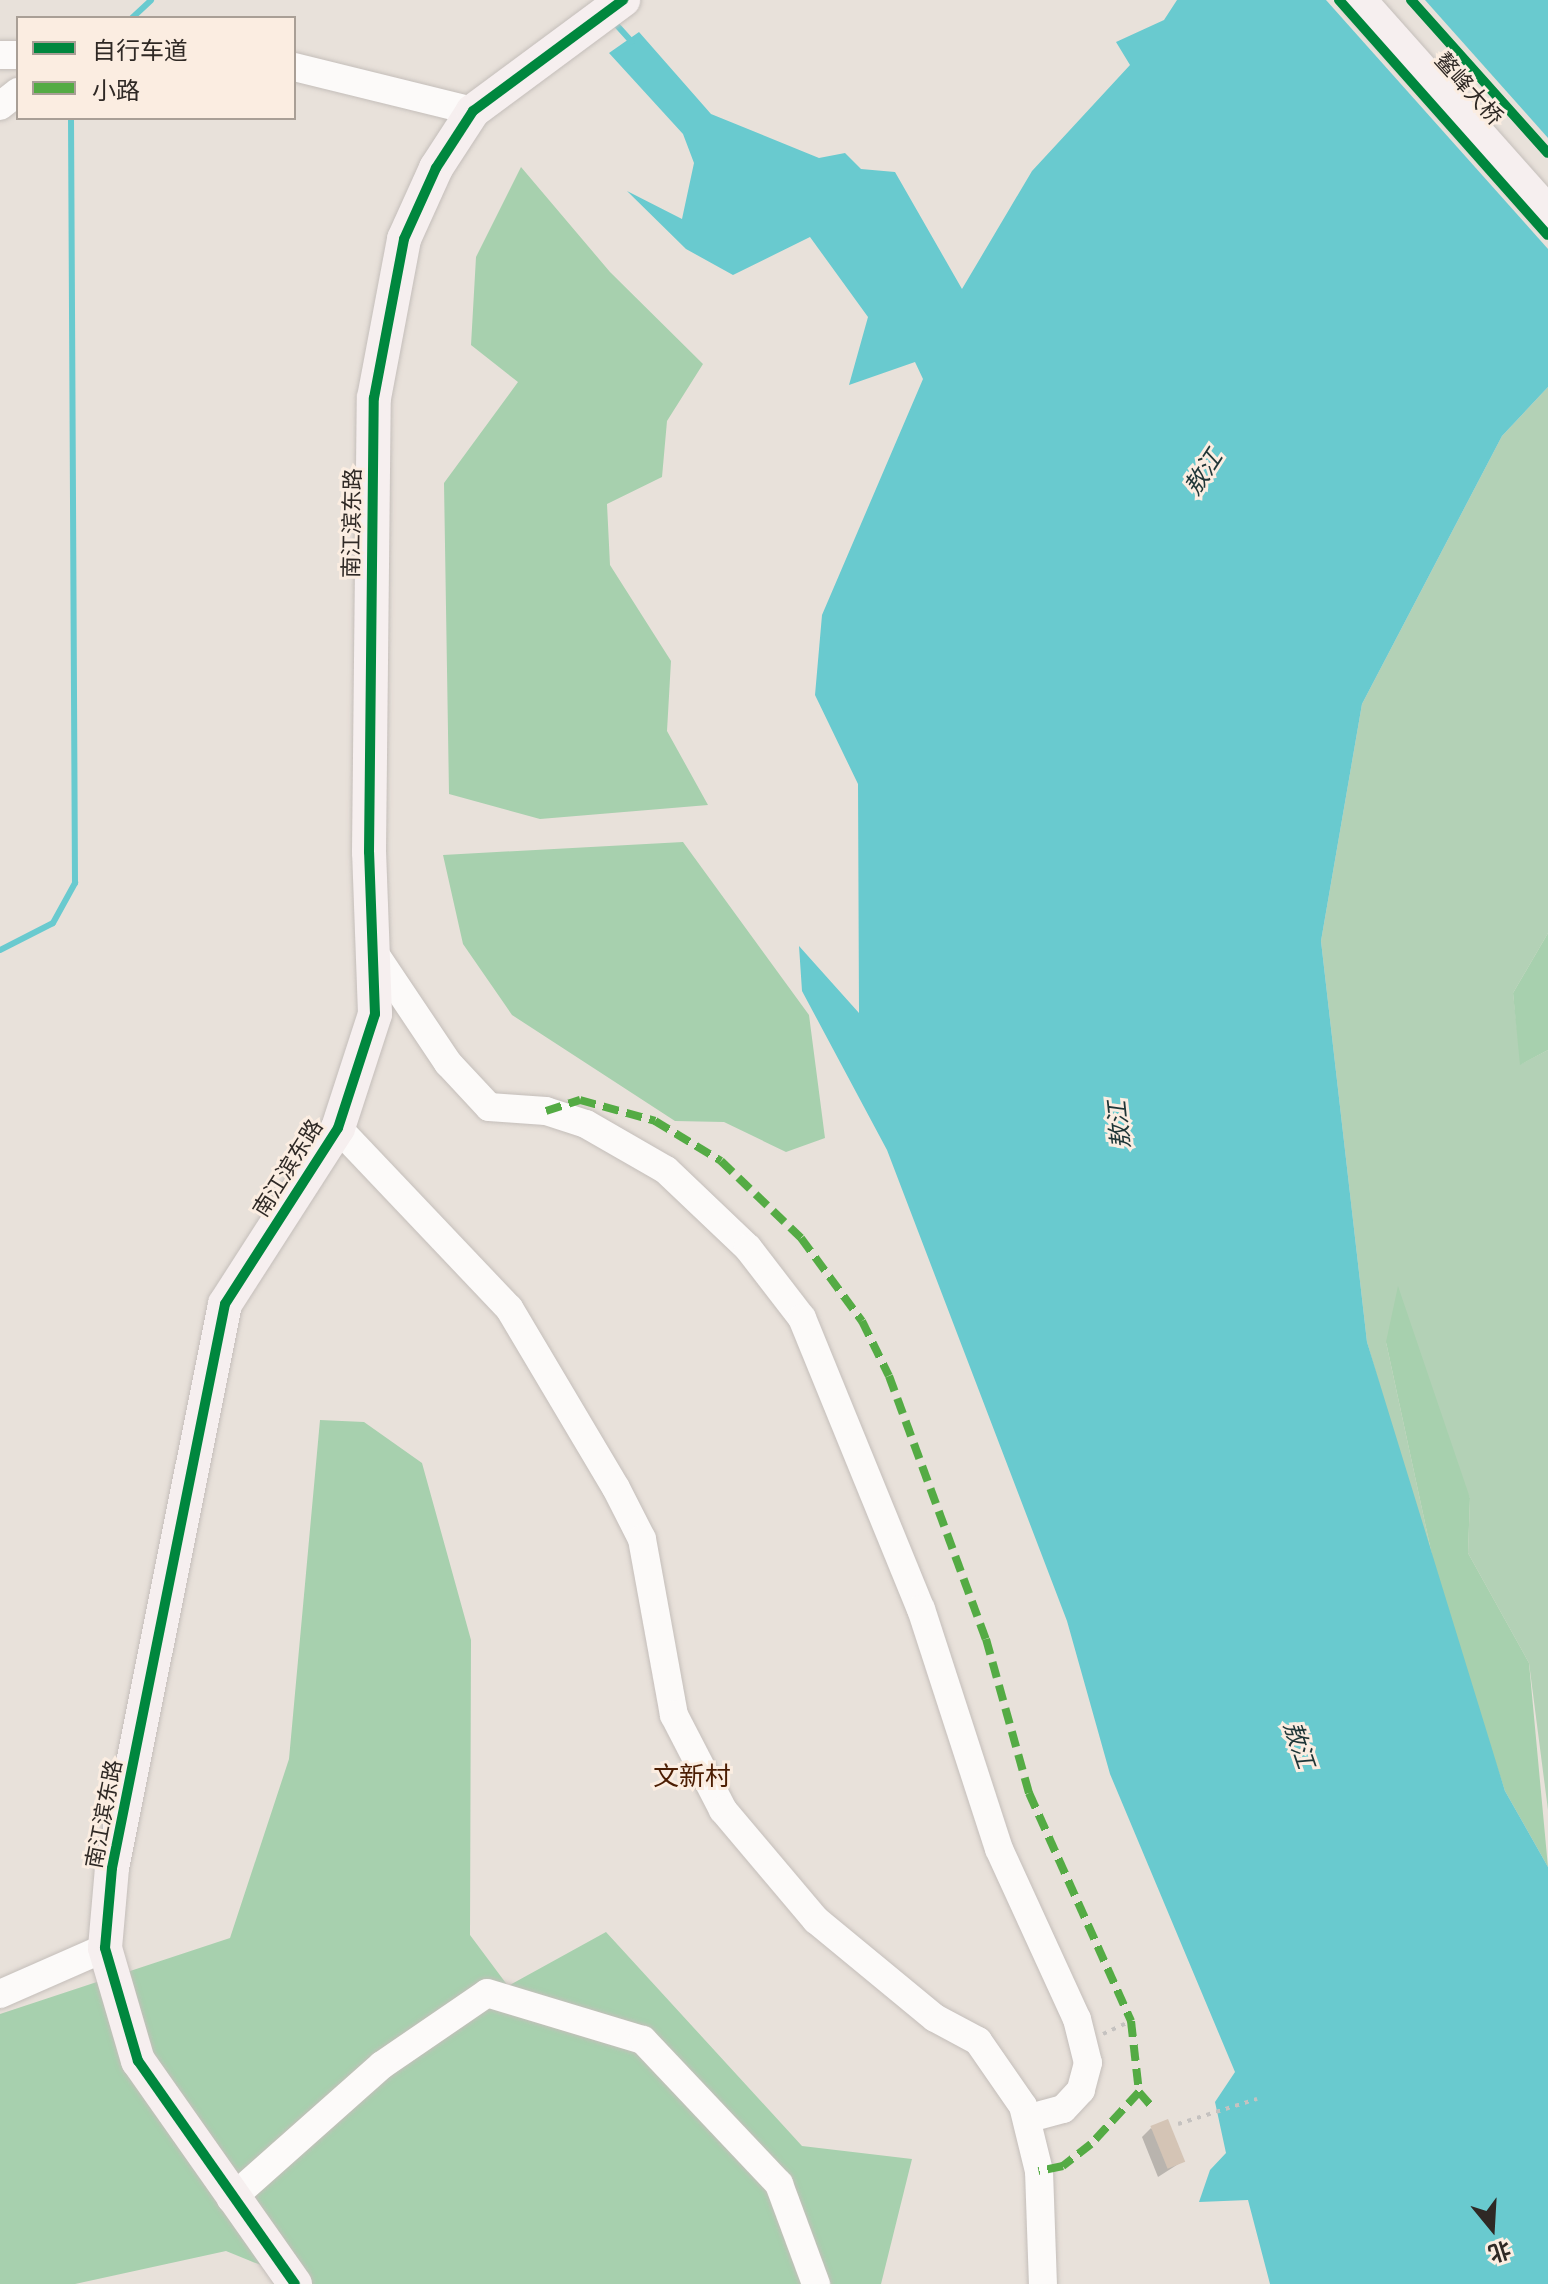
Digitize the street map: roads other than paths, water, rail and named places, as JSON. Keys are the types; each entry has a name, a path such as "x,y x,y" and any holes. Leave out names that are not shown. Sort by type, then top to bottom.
{"main road":[{"name":"鳌峰大桥","path":"1359,0 1548,213"},
{"name":"鳌峰大桥","path":"1390,0 1548,177"},
{"name":"南江滨东路","path":"295,2284 231,2199 138,2061 105,1948 112,1868 225,1304 338,1128 375,1014 377,957 369,852 374,398 404,239 436,168 473,111 580,26 622,1"}],"street":[{"path":"296,67 473,111"},
{"path":"0,106 16,94"},
{"path":"377,957 448,1063 489,1107 546,1111 586,1124 666,1170 748,1248 802,1318 921,1609 999,1849 1077,2019 1088,2063 1081,2090 1063,2109 1041,2115"},
{"path":"338,1128 509,1308 616,1488 642,1539 674,1715 723,1810 816,1920 935,2018 978,2041 1023,2106 1039,2171 1043,2284"},
{"path":"0,1994 105,1948"},
{"path":"231,2199 382,2065 487,1993 643,2040 779,2184 816,2284"}],"water":[{"name":"敖江","path":"1177,0 1548,0 1548,387 1502,436 1362,704 1321,941 1367,1342 1505,1791 1548,1867 1548,2284 1270,2284 1248,2200 1199,2202 1210,2170 1226,2153 1215,2102 1235,2072 1110,1774 1067,1621 887,1150 802,991 799,946 859,1013 858,784 815,695 822,615 923,379 915,362 849,385 868,317 810,237 733,275 686,249 627,191 682,219 694,163 683,134 609,53 639,32 711,114 819,158 845,153 861,169 895,172 962,289 1032,171 1130,65 1116,42 1164,20"}],"waterway":[{"path":"134,16 151,0"},
{"path":"613,21 632,42"},
{"path":"0,950 53,923 75,883 71,120"}],"district":[{"name":"文新村","path":"692,1777"}]}
